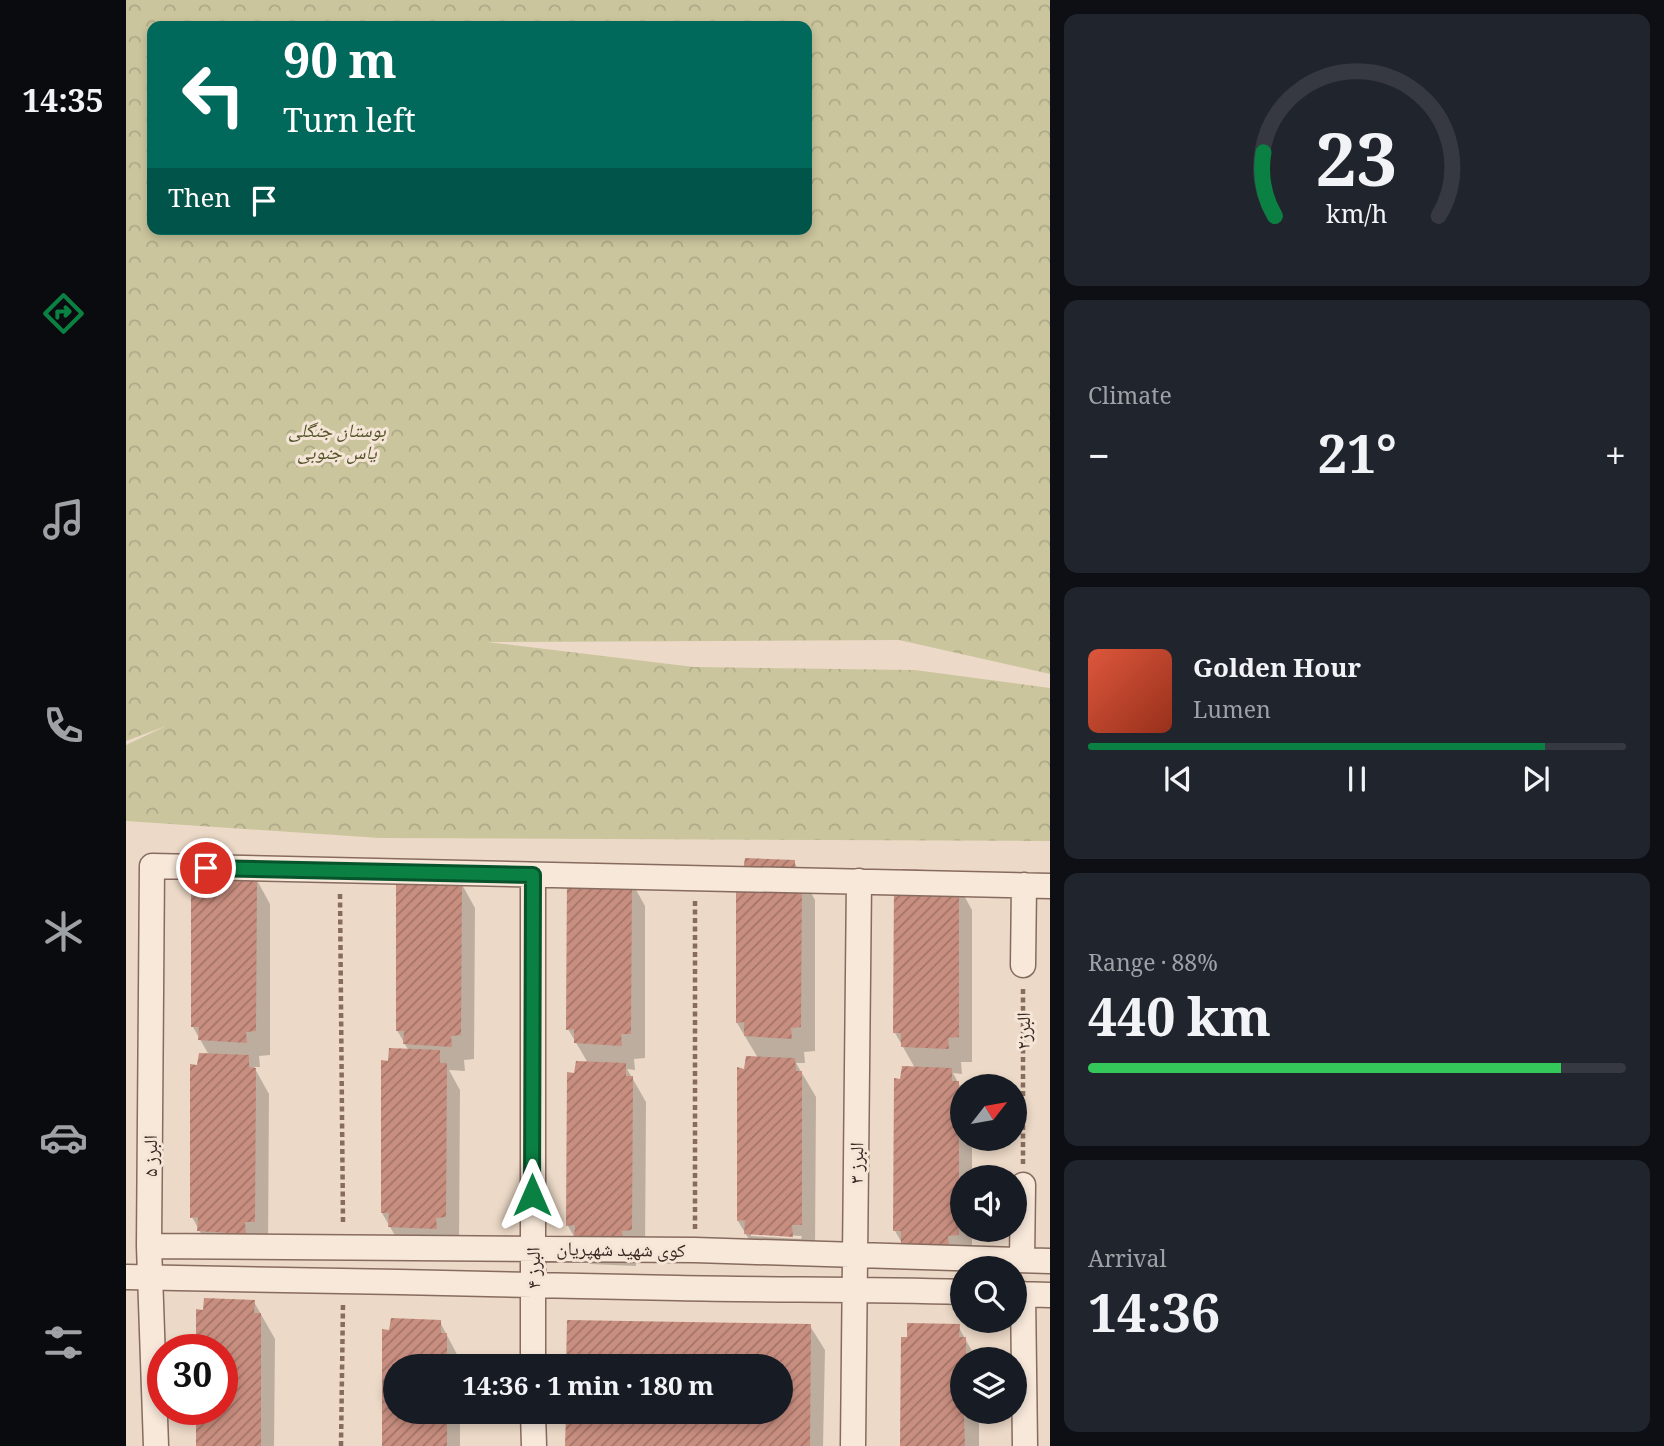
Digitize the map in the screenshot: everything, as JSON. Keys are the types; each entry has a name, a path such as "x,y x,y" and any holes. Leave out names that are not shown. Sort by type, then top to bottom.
{"street":[{"name":"البرز ۵","path":"156,1446 149,1246 152,866 340,872"},
{"path":"340,872 1050,886"},
{"name":"البرز ۴","path":"533,875 533,1354"},
{"name":"البرز ۳","path":"853,1446 859,881"},
{"path":"1023,965 1024,885"},
{"name":"کوی شهید شهپریان","path":"149,1246 695,1250 950,1258"},
{"name":"کوی شهید شهپریان","path":"1027,1260 1050,1261"},
{"name":"کوی شهید شهپریان","path":"126,1278 950,1292"},
{"path":"1027,1294 1050,1294"},
{"path":"1021,1333 1025,1446"},
{"path":"534,1424 534,1446"}],"path":[{"path":"340,872 343,1247"},
{"path":"695,877 695,1250"},
{"name":"البرز۲","path":"1023,965 1023,1165"},
{"path":"341,1446 343,1281"}],"green space":[{"name":"بوستان جنگلی یاس جنوبی","path":"126,0 1050,0 1050,674 899,640 487,642 694,667 915,670 1050,688 1050,841 380,838 126,821 126,745 166,726 126,741"}],"building":[{"path":"745,858 795,860 795,873 802,873 801,1027 791,1028 792,1039 744,1036 744,1022 736,1023 736,870 743,871"},
{"path":"902,869 952,871 952,883 959,883 959,1037 948,1038 949,1049 901,1047 901,1033 893,1033 894,880 900,881"},
{"path":"191,874 257,877 256,1031 246,1032 247,1043 198,1040 199,1027 191,1027"},
{"path":"567,876 632,880 631,1034 621,1034 622,1046 574,1043 574,1029 566,1030"},
{"path":"396,877 462,881 461,1035 451,1036 452,1047 403,1044 404,1031 396,1031"},
{"path":"389,1048 440,1050 440,1063 447,1063 446,1217 436,1218 437,1229 388,1227 389,1213 381,1213 381,1060 388,1061"},
{"path":"199,1053 249,1055 249,1067 256,1068 255,1222 245,1222 246,1234 197,1231 198,1217 190,1218 190,1064 197,1065"},
{"path":"746,1056 795,1058 796,1071 802,1071 802,1225 792,1225 793,1237 744,1234 745,1220 737,1221 737,1067 744,1069"},
{"path":"576,1061 626,1063 626,1076 633,1076 632,1230 622,1231 623,1242 574,1239 575,1225 566,1226 567,1072 574,1073"},
{"path":"902,1066 952,1068 950,1152 959,1152 959,1165 950,1165 949,1247 901,1245 901,1231 893,1231 894,1078 900,1079"},
{"path":"204,1298 255,1300 254,1313 261,1313 261,1446 196,1446 196,1425 238,1425 238,1334 196,1334 196,1309 203,1310"},
{"path":"391,1318 441,1320 441,1333 447,1333 447,1354 383,1354 383,1424 447,1424 447,1446 382,1446 382,1329 389,1330"},
{"path":"567,1320 811,1324 810,1446 565,1446 566,1424 793,1424 793,1354 566,1354"},
{"path":"907,1323 950,1324 950,1333 959,1333 959,1337 966,1337 966,1347 950,1347 950,1424 964,1424 965,1446 900,1446 901,1337 907,1337"}],"route":[{"path":"206,868 533,875 532,1195"}]}
